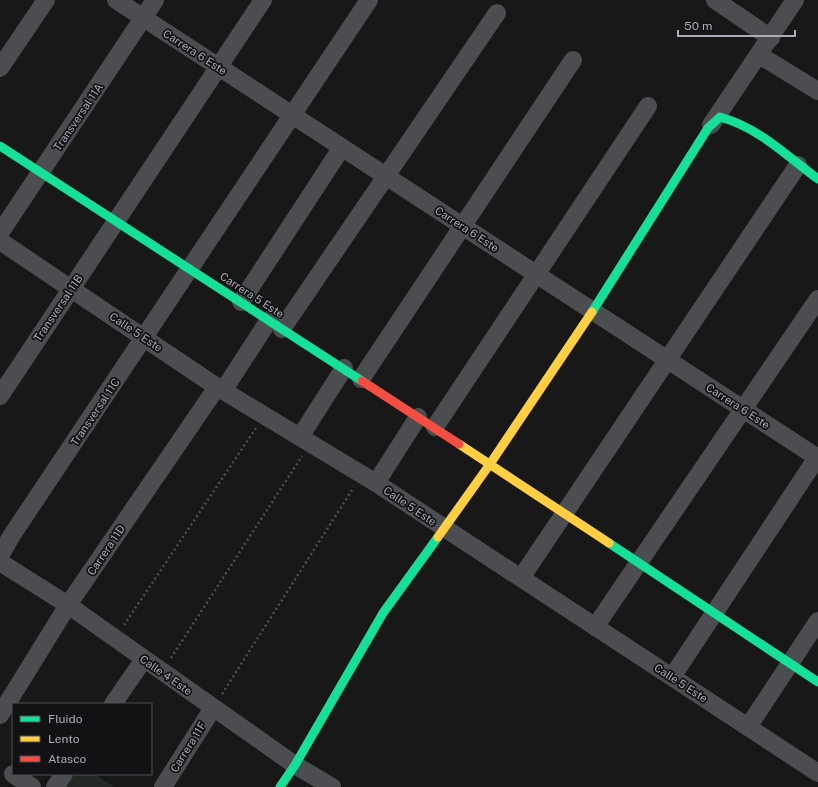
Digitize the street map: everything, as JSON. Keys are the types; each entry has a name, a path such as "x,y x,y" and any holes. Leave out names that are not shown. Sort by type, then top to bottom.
{"street":[{"path":"0,68 46,0"},
{"name":"Carrera 6 Este","path":"116,0 593,312 818,457"},
{"name":"Transversal 11A","path":"0,233 155,0"},
{"name":"Transversal 11B","path":"0,396 263,0"},
{"name":"Transversal 11C","path":"0,556 6,531 145,338 189,268 369,0"},
{"path":"716,0 770,38"},
{"path":"280,787 295,765 383,613 490,464 593,312 711,126 795,0"},
{"name":"Carrera 11D","path":"0,715 68,606 220,389 276,324 386,176 497,13"},
{"path":"759,55 818,91"},
{"path":"360,379 463,227 573,60"},
{"path":"435,427 648,106"},
{"path":"711,126 720,117 731,119 747,127 818,179"},
{"name":"Carrera 5 Este","path":"0,146 435,427 818,682"},
{"path":"241,302 342,147"},
{"path":"521,578 798,164"},
{"name":"Calle 5 Este","path":"0,241 220,389 369,478 444,529 818,773"},
{"path":"595,627 818,299"},
{"path":"305,440 344,368"},
{"path":"369,478 418,417"},
{"path":"672,677 818,457"},
{"name":"Calle 4 Este","path":"0,562 68,606 295,765 332,787"},
{"path":"748,727 818,621"},
{"path":"114,703 144,659"},
{"name":"Carrera 11F","path":"163,787 213,708"},
{"path":"0,765 12,773"},
{"path":"14,775 32,787"},
{"path":"55,787 63,775"}],"path":[{"path":"115,639 265,416"},
{"path":"162,672 305,440"},
{"path":"213,708 369,478"}],"shaded area":[{"path":"73,775 96,775 115,787 66,787"}],"traffic: fast":[{"path":"592,312 708,128 720,117 760,135 818,179"},
{"path":"0,146 362,381"},
{"path":"280,787 295,765 383,613 438,537"},
{"path":"609,543 818,682"}],"traffic: slow":[{"path":"438,537 490,464 592,312"},
{"path":"459,444 609,543"}],"traffic: jam":[{"path":"362,381 459,444"}]}
